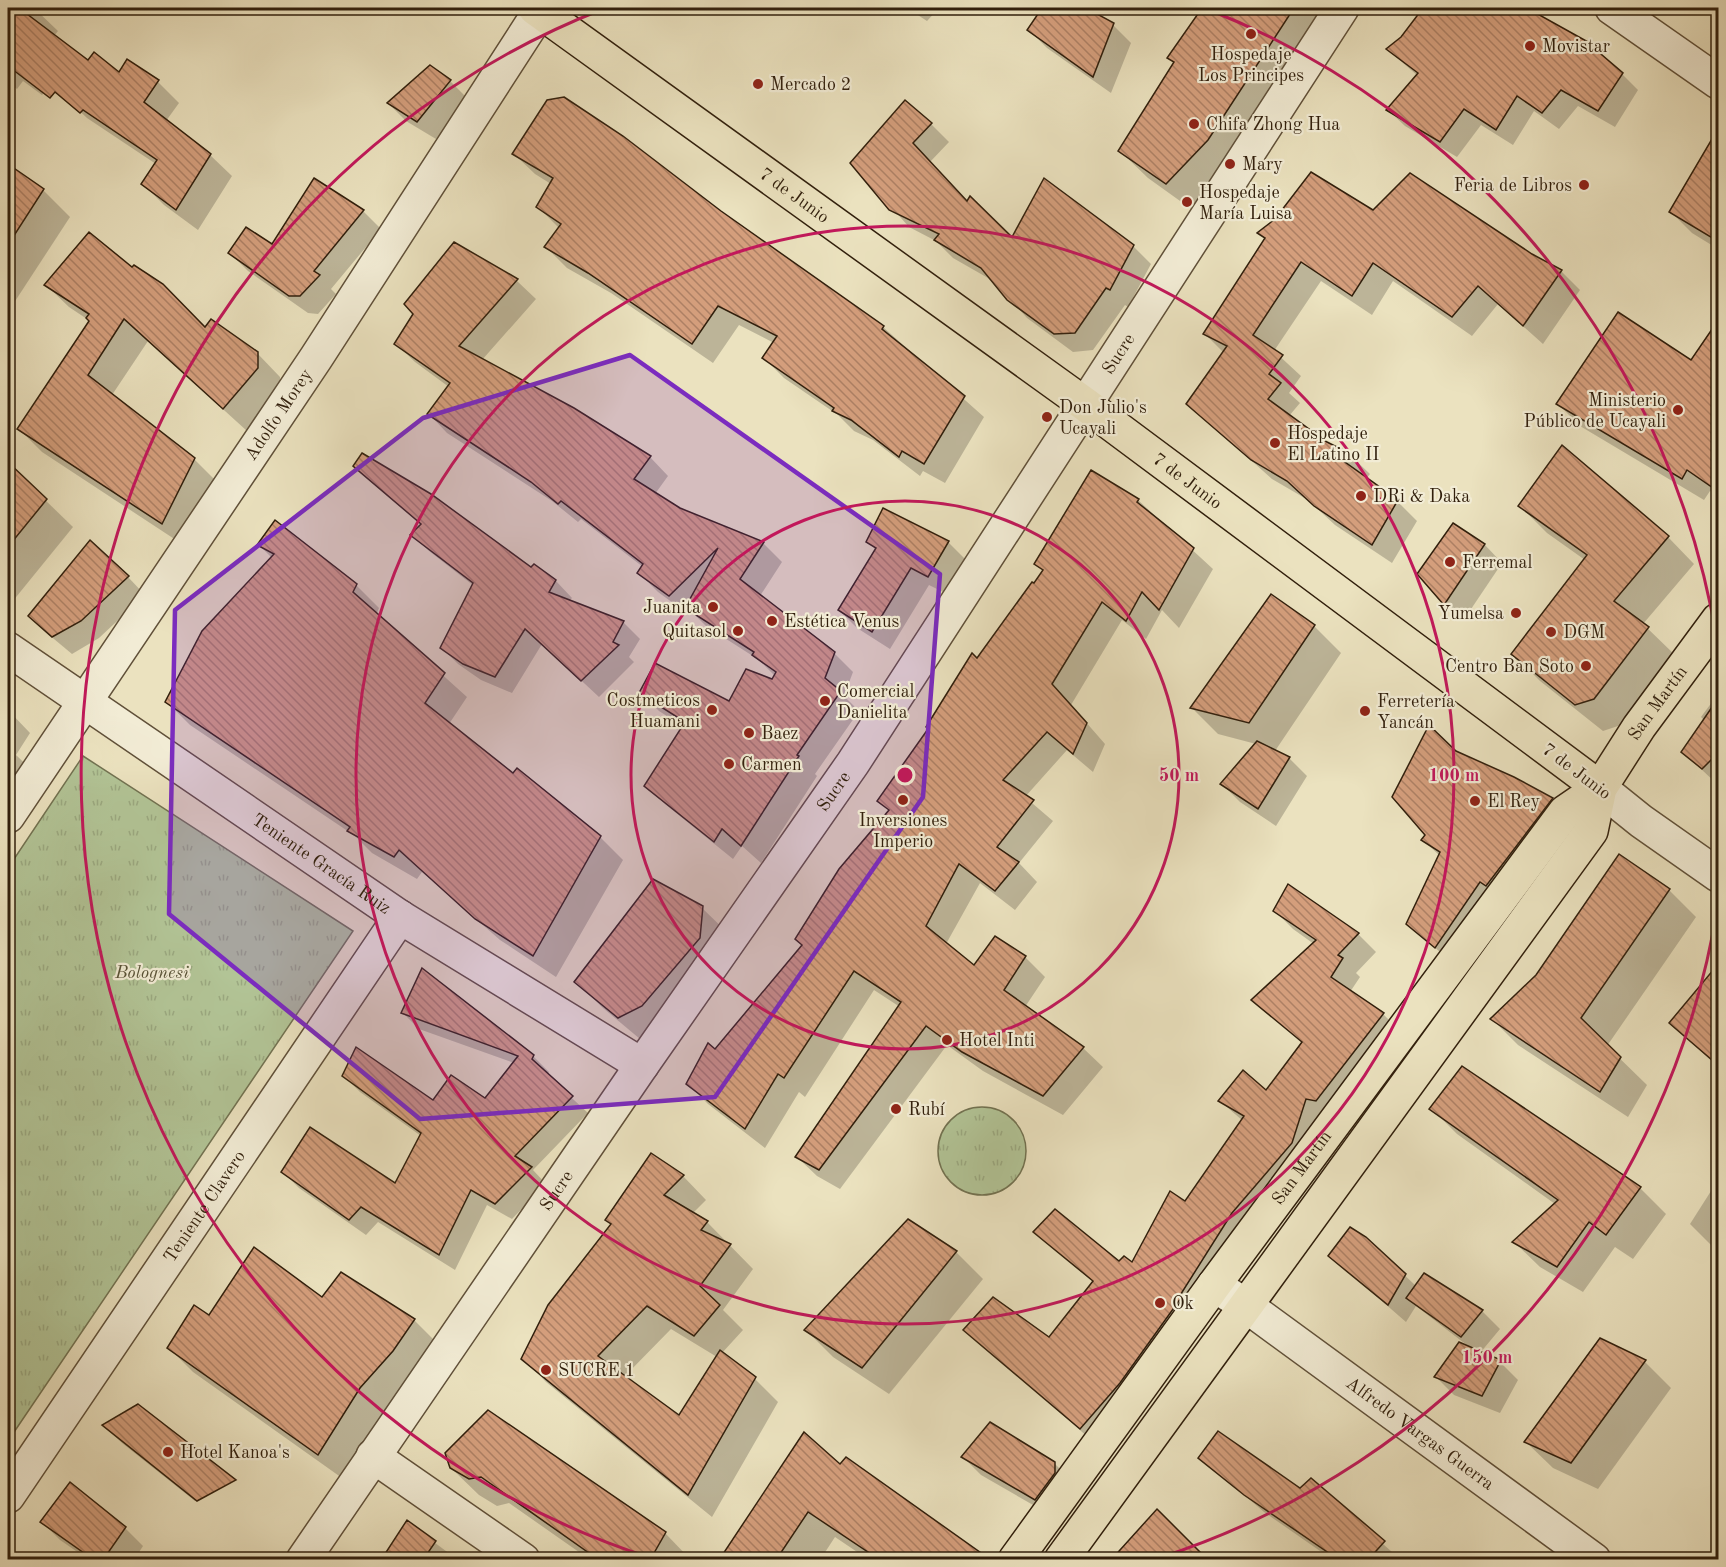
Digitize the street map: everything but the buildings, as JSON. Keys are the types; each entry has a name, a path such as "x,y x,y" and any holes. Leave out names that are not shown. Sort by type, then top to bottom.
{"main road":[{"name":"7 de Junio","path":"539,9 1086,405 1600,788"},
{"name":"San Martín","path":"1060,1560 1591,831 1600,788 1639,727 1719,620"},
{"name":"San Martín","path":"1015,1560 1214,1285 1565,812 1600,788"}],"street":[{"name":"Sucre","path":"303,1560 642,1065 853,763 1342,8"},
{"path":"1612,8 1719,82"},
{"name":"Adolfo Morey","path":"8,816 309,368 539,9"},
{"name":"Teniente Gracía Ruiz","path":"8,649 400,917 642,1065"},
{"name":"7 de Junio","path":"1600,788 1641,822 1719,875"},
{"name":"Teniente Clavero","path":"8,1496 400,917"},
{"name":"Alfredo Vargas Guerra","path":"1214,1285 1245,1305 1594,1560"},
{"path":"373,1456 523,1560"}],"highlighted area":[{"path":"630,355 940,574 923,797 715,1097 420,1119 169,914 175,610 423,418"}],"green space":[{"name":"Bolognesi","path":"83,756 353,931 8,1441 8,868"},
{"path":"982,1107 999,1110 1013,1120 1023,1134 1026,1151 1023,1168 1013,1182 999,1192 982,1195 965,1192 951,1182 941,1168 938,1151 941,1134 951,1120 965,1110"}],"place":[{"name":"Hospedaje Los Principes","path":"1251,34"},
{"name":"Movistar","path":"1530,46"},
{"name":"Mercado 2","path":"758,84"},
{"name":"Chifa Zhong Hua","path":"1194,124"},
{"name":"Mary","path":"1230,164"},
{"name":"Feria de Libros","path":"1584,185"},
{"name":"Hospedaje María Luisa","path":"1187,202"},
{"name":"Ministerio Público de Ucayali","path":"1678,410"},
{"name":"Don Julio's Ucayali","path":"1047,417"},
{"name":"Hospedaje El Latino II","path":"1275,443"},
{"name":"DRi & Daka","path":"1361,496"},
{"name":"Ferremal","path":"1450,562"},
{"name":"Juanita","path":"713,607"},
{"name":"Yumelsa","path":"1516,613"},
{"name":"Estética Venus","path":"772,621"},
{"name":"Quitasol","path":"738,631"},
{"name":"DGM","path":"1551,632"},
{"name":"Centro Ban Soto","path":"1586,666"},
{"name":"Comercial Danielita","path":"825,701"},
{"name":"Costmeticos Huamani","path":"712,710"},
{"name":"Ferretería Yancán","path":"1365,711"},
{"name":"Baez","path":"749,733"},
{"name":"Carmen","path":"729,764"},
{"name":"Inversiones Imperio","path":"903,800"},
{"name":"El Rey","path":"1475,801"},
{"name":"Hotel Inti","path":"947,1040"},
{"name":"Rubí","path":"896,1109"},
{"name":"Ok","path":"1160,1303"},
{"name":"SUCRE 1","path":"546,1370"},
{"name":"Hotel Kanoa's","path":"168,1452"}]}
